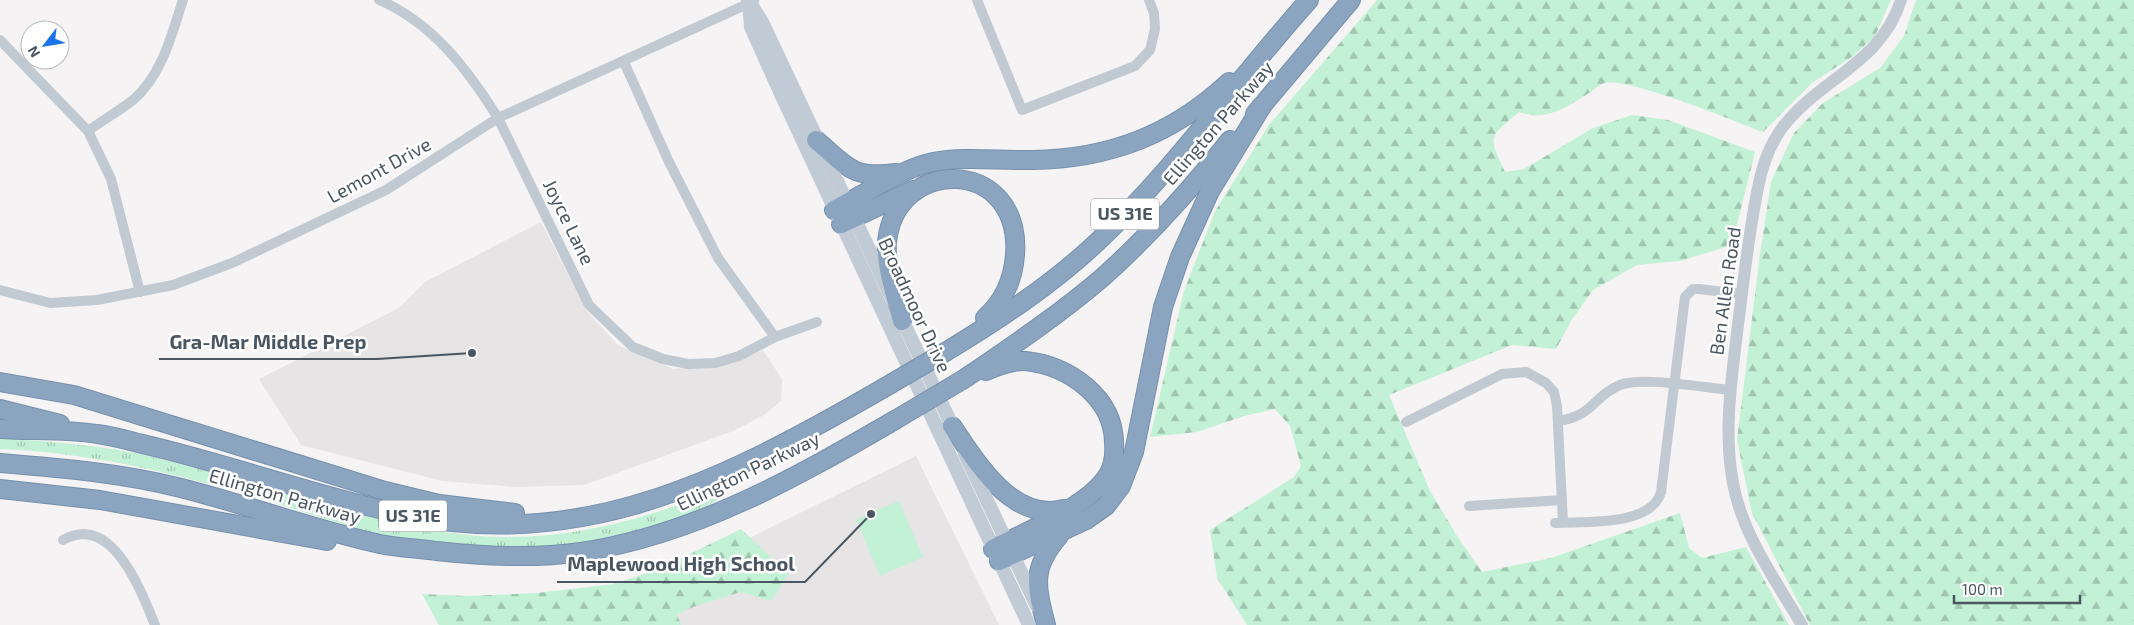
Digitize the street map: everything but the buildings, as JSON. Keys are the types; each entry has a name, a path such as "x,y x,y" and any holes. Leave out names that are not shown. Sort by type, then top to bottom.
{"highway":[{"name":"Ellington Parkway","path":"0,429 97,434 182,454 370,506 440,520 506,524 572,520 650,502 719,476 769,453 882,390 947,351 1038,292 1095,245 1183,152 1271,42 1309,0"},
{"name":"Ellington Parkway","path":"4,464 84,470 180,488 302,525 383,544 463,554 512,556 581,552 626,543 680,528 734,505 796,474 895,420 964,379 1057,313 1117,263 1176,204 1351,0"},
{"path":"816,140 841,163 859,173 872,176 904,172 934,161 1067,159 1103,153 1130,145 1191,113 1216,94 1271,42"},
{"path":"1003,552 1063,532 1102,509 1114,496 1126,476 1134,452 1159,322 1180,257 1210,191 1262,106"},
{"path":"843,213 904,172"},
{"path":"843,213 928,184 952,179 965,180 988,188 1006,207 1015,240 1012,275 1000,302 992,312 947,351"},
{"path":"902,320 888,256 889,234 897,211 910,196 928,184"},
{"path":"964,379 996,366 1024,361 1050,366 1080,382 1094,396 1110,420 1114,440 1113,463 1109,474 1096,490 1003,552"},
{"path":"0,382 74,395 385,491 438,504 497,512 574,511 650,502"},
{"name":"US 31E","path":"0,409 97,434"},
{"path":"952,426 994,483 1010,496 1040,509 1058,511 1069,508"},
{"path":"0,489 39,491 100,500 313,540 383,544"},
{"path":"1046,625 1037,590 1038,573 1048,549 1063,532"}],"main road":[{"name":"Broadmoor Drive","path":"751,1 816,140 843,213 902,320 952,426 1003,552 1029,625"},
{"name":"Broadmoor Drive","path":"751,1 751,27 843,213 1003,552 1046,625"}],"street":[{"path":"88,130 134,99 151,78 165,52 183,0"},
{"name":"Joyce Lane","path":"379,0 422,25 445,46 470,76 498,118 589,305 633,347 662,359 688,364 715,362 739,356 775,337 817,322"},
{"path":"977,0 1022,110 1135,66 1150,50 1155,29 1154,13 1149,0"},
{"name":"Ben Allen Road","path":"1802,625 1768,568 1737,502 1729,453 1731,390 1742,294 1759,182 1773,144 1783,127 1806,104 1871,52 1891,27 1902,0"},
{"name":"Lemont Drive","path":"0,290 50,303 97,300 173,285 232,263 386,190 498,118 624,62 751,1"},
{"path":"0,40 88,130 111,179 140,292"},
{"path":"624,62 669,162 718,258 775,337"},
{"path":"1406,422 1502,374 1526,372 1546,383 1554,392 1558,421 1562,500 1559,522 1634,517 1649,510 1657,502 1661,492 1685,297 1688,292 1699,289 1742,294"},
{"path":"1558,421 1575,418 1583,414 1621,384 1637,382 1731,390"},
{"path":"1469,506 1562,500"},
{"path":"63,540 71,535 88,534 101,537 111,546 141,592 155,625"}],"shaded area":[{"path":"541,222 588,313 618,345 673,369 733,363 763,350 782,379 781,401 764,415 733,431 584,485 515,487 442,481 301,445 259,379 399,308 425,282"},
{"path":"916,456 999,625 615,625 680,572"}],"green space":[{"path":"1377,0 1891,0 1875,36 1853,56 1812,83 1763,132 1658,93 1617,83 1605,83 1564,108 1547,114 1529,115 1519,112 1501,127 1494,138 1496,151 1505,172 1524,169 1593,128 1632,115 1668,120 1755,152 1732,245 1680,261 1637,265 1593,290 1571,321 1556,349 1512,345 1389,395 1430,491 1457,536 1482,572 1551,558 1680,513 1689,548 1702,558 1746,547 1789,625 1247,625 1217,578 1210,530 1294,477 1301,466 1290,426 1275,409 1244,416 1197,432 1150,437 1184,291 1215,211 1269,125"},
{"path":"1916,0 2134,0 2134,625 1810,625 1752,513 1737,440 1771,182 1794,133 1823,103 1880,68 1904,36"},
{"path":"0,438 79,445 138,454 216,473 375,518 437,531 479,536 541,536 601,527 660,511 718,490 724,492 722,497 699,510 638,532 602,540 554,547 482,550 409,541 152,470 91,458 0,449"},
{"path":"899,501 923,557 880,576 856,519"},
{"path":"741,529 789,574 771,601 741,592 698,605 677,614 681,625 439,625 422,594 467,596 537,593 614,584 659,569"}],"place":[{"name":"Gra-Mar Middle Prep","path":"472,353"},
{"name":"Maplewood High School","path":"871,514"}]}
